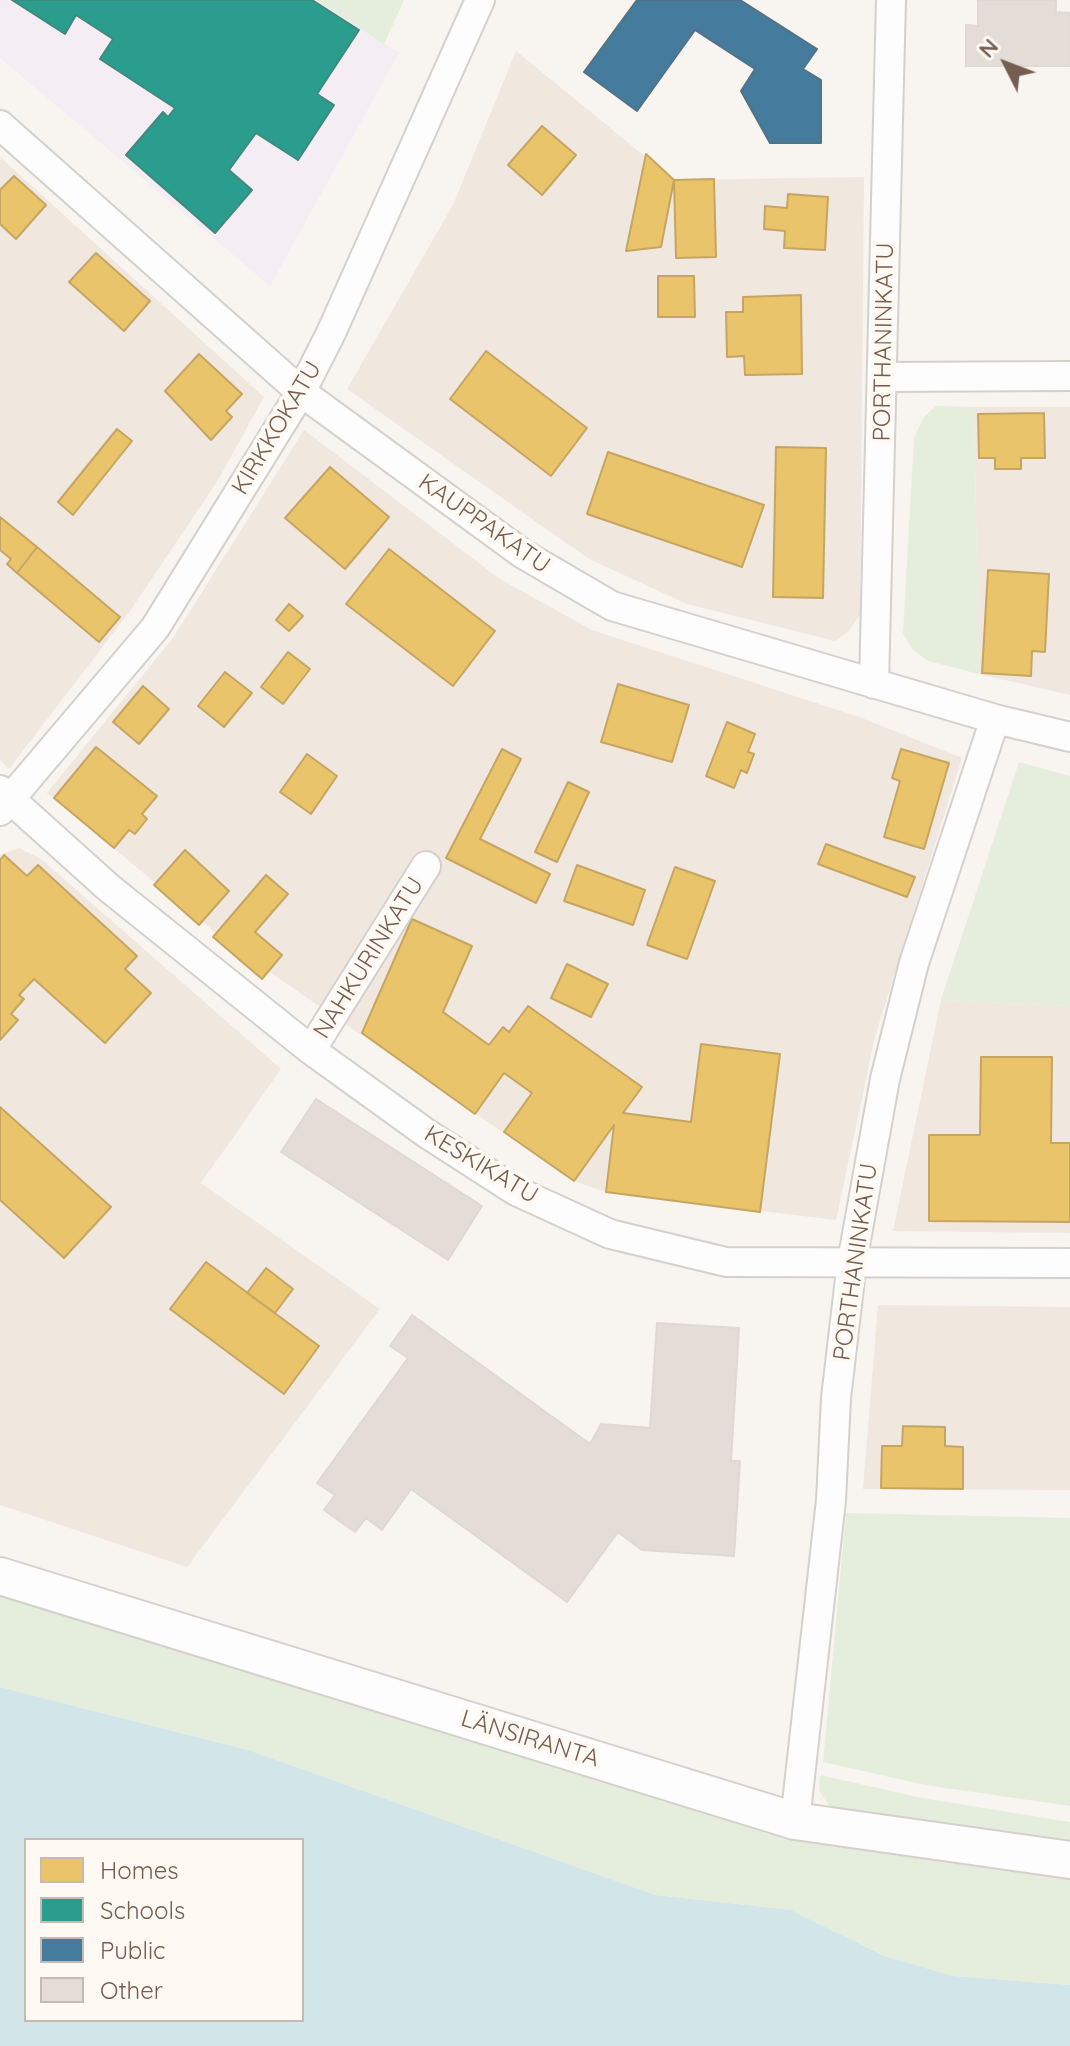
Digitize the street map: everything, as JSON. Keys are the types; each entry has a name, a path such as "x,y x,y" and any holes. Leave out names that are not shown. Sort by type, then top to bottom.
{"street":[{"name":"KIRKKOKATU","path":"4,800 155,628 301,392 331,333 480,0"},
{"name":"PORTHANINKATU","path":"874,684 891,0"},
{"name":"KAUPPAKATU","path":"0,125 301,392 523,554 612,606 995,719 1070,737"},
{"path":"883,377 1070,376"},
{"name":"PORTHANINKATU","path":"795,1821 830,1515 836,1398 852,1262 885,1079 914,963 995,719"},
{"name":"KESKIKATU","path":"4,800 311,1050 426,1133 516,1191 610,1234 726,1262 814,1265 852,1262 1070,1263"},
{"name":"NAHKURINKATU","path":"311,1050 426,866"},
{"name":"LÄNSIRANTA","path":"0,1576 795,1821 1070,1860"}],"shaded area":[{"path":"0,0 315,0 399,53 270,286 0,58"},
{"path":"516,51 674,180 864,177 860,615 849,631 835,641 687,604 589,559 347,389 453,205"},
{"path":"0,157 264,397 218,480 130,611 9,769 0,760"},
{"path":"974,407 1070,407 1070,695 979,674"},
{"path":"304,430 500,579 592,630 859,717 962,758 875,1037 836,1220 606,1192 574,1181 233,947 47,793 173,638"},
{"path":"19,848 41,859 281,1069 201,1183 380,1309 187,1567 0,1505 0,855"},
{"path":"941,1000 1070,1006 1070,1233 893,1231"},
{"path":"878,1305 1070,1307 1070,1490 863,1489"},
{"path":"0,1687 251,1751 655,1895 791,1910 884,1956 953,1976 1070,1985 1070,2046 0,2046"}],"green space":[{"path":"316,0 404,0 384,44"},
{"path":"936,406 974,407 979,674 928,661 911,648 903,633 914,438 923,418"},
{"path":"1019,762 1070,776 1070,1006 941,1000"},
{"path":"846,1513 1070,1518 1070,1806 925,1785 823,1762"},
{"path":"0,1587 791,1830 1070,1872 1070,1985 953,1976 884,1956 791,1910 655,1895 251,1751 0,1687"},
{"path":"820,1775 922,1798 1070,1822 1070,1850 833,1812 819,1790"}],"building: Homes":[{"path":"542,126 576,155 542,195 508,165"},
{"path":"646,154 674,180 661,247 626,251"},
{"path":"14,176 46,205 16,239 0,224 0,190"},
{"path":"714,179 716,257 676,258 674,180"},
{"path":"788,194 828,197 825,250 784,248 785,231 764,229 765,206 787,208"},
{"path":"96,253 150,301 124,331 69,282"},
{"path":"658,276 694,276 695,317 658,317"},
{"path":"801,295 802,374 745,375 744,356 727,357 726,312 743,312 743,297"},
{"path":"486,351 587,428 551,476 450,399"},
{"path":"199,354 242,394 226,411 232,417 211,440 165,391"},
{"path":"1044,413 1045,458 1021,458 1021,469 995,469 995,458 979,458 978,414"},
{"path":"117,429 132,441 73,515 58,502"},
{"path":"776,447 826,448 823,598 773,597"},
{"path":"608,452 764,505 742,567 587,514"},
{"path":"330,467 389,517 345,569 285,518"},
{"path":"0,517 37,547 17,573 7,564 11,559 0,550"},
{"path":"37,547 120,617 99,642 17,573"},
{"path":"389,549 495,631 453,686 346,604"},
{"path":"988,570 1049,574 1045,652 1032,651 1031,676 982,673"},
{"path":"289,604 303,616 289,631 276,620"},
{"path":"288,652 310,669 283,704 261,687"},
{"path":"225,672 252,693 224,727 198,706"},
{"path":"618,684 689,705 672,762 601,742"},
{"path":"143,686 169,709 139,744 113,722"},
{"path":"727,722 755,734 748,752 754,754 747,773 741,770 734,788 706,776"},
{"path":"96,747 157,796 142,814 147,819 135,834 129,830 114,848 54,798"},
{"path":"502,749 521,759 480,839 550,874 536,903 446,858"},
{"path":"901,749 949,763 924,849 884,837 900,781 892,778"},
{"path":"307,754 337,776 311,814 280,792"},
{"path":"568,782 589,792 557,862 535,852"},
{"path":"826,844 915,877 907,897 818,864"},
{"path":"185,850 229,891 199,925 154,885"},
{"path":"4,855 27,876 38,865 137,956 125,969 151,993 105,1043 34,979 19,995 24,999 11,1014 18,1020 0,1040 0,860"},
{"path":"577,865 645,890 633,925 564,901"},
{"path":"675,867 715,881 687,959 647,945"},
{"path":"266,875 288,894 255,932 282,955 262,979 213,937"},
{"path":"412,919 472,946 443,1012 489,1045 503,1027 509,1032 528,1006 642,1087 623,1113 691,1122 701,1044 780,1054 760,1212 606,1192 614,1125 574,1181 504,1132 532,1093 504,1073 475,1114 362,1033"},
{"path":"567,964 608,984 591,1017 551,998"},
{"path":"981,1057 1052,1057 1051,1143 1070,1143 1070,1222 929,1221 929,1135 980,1135"},
{"path":"0,1107 111,1207 64,1258 0,1200"},
{"path":"206,1262 319,1346 284,1394 170,1309"},
{"path":"266,1268 293,1289 275,1313 247,1293"},
{"path":"903,1426 945,1427 945,1446 963,1447 963,1489 881,1488 882,1446 902,1446"}],"building: Schools":[{"path":"12,0 312,0 359,30 317,94 334,105 298,160 256,133 229,170 252,190 215,233 126,155 163,112 168,117 175,108 100,59 113,39 76,15 65,34"}],"building: Public":[{"path":"637,0 740,0 817,49 803,69 821,80 821,143 770,143 741,91 755,69 695,30 637,111 584,72"}],"building: Other":[{"path":"978,0 1056,0 1056,12 1070,13 1070,66 966,66 966,25 978,26"},
{"path":"316,1099 482,1206 448,1260 281,1152"},
{"path":"412,1315 590,1444 601,1424 650,1428 657,1323 739,1328 731,1461 740,1461 734,1556 642,1550 618,1532 567,1602 411,1489 382,1530 366,1518 355,1532 324,1510 335,1495 317,1483 408,1358 390,1346"}]}
